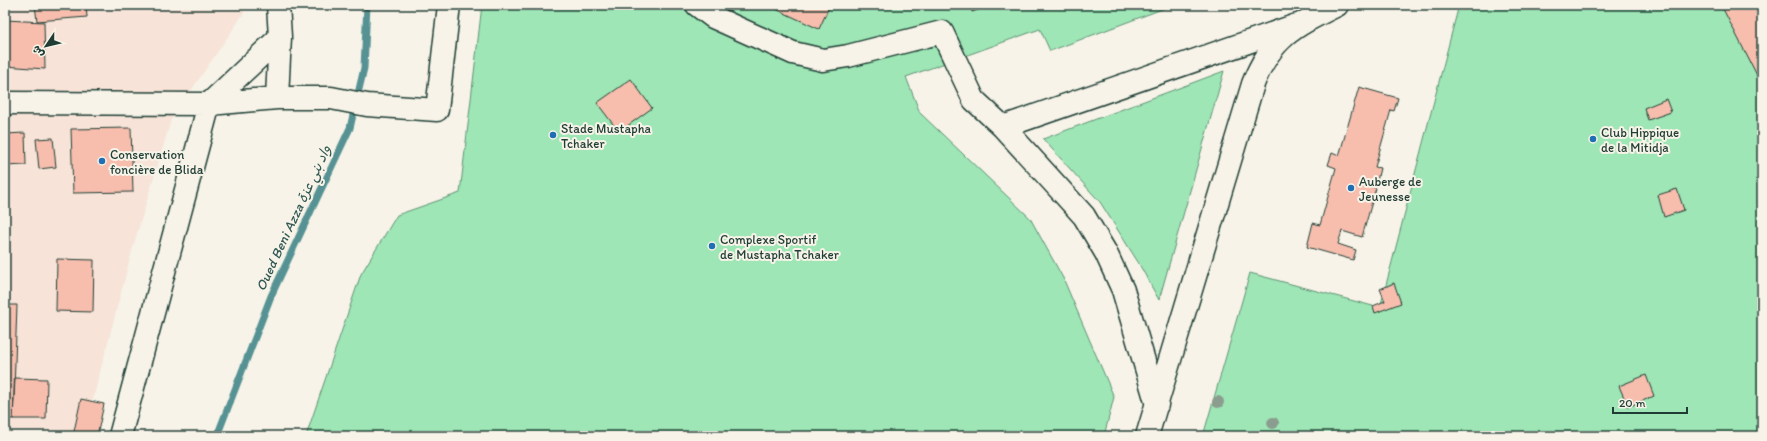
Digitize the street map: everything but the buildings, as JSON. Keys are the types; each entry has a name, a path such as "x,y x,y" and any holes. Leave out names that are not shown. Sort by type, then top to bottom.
{"street":[{"path":"277,98 280,37 278,5"},
{"path":"5,103 209,104 277,98 331,98 367,105 437,110 449,5"},
{"path":"697,5 713,17 793,53 823,60 848,56 942,32 974,100 1003,127 1084,216 1106,253 1123,290 1157,405"},
{"path":"1003,127 1296,25 1337,5"},
{"path":"1147,436 1253,84 1260,66 1270,50 1296,25"},
{"path":"120,436 209,104 280,37"}],"shaded area":[{"path":"5,5 244,5 244,13 171,120 133,247 84,433 5,430"}],"green space":[{"name":"Complexe Sportif de Mustapha Tchaker","path":"482,5 1173,5 1050,51 1040,29 906,77 920,113 1030,218 1063,278 1114,397 1104,436 306,436 361,274 397,215 460,193"},
{"name":"Club Hippique de la Mitidja","path":"1459,5 1762,5 1762,436 1203,436 1250,273 1380,308"},
{"path":"1224,71 1159,300 1138,262 1100,202 1043,139"}],"waterway":[{"name":"Oued Beni Azza واد بني عزة","path":"217,436 271,296 350,128 364,68 367,5"}],"place":[{"name":"Stade Mustapha Tchaker","path":"553,135"},
{"name":"Club Hippique de la Mitidja","path":"1593,139"},
{"name":"Conservation foncière de Blida","path":"102,161"},
{"name":"Auberge de Jeunesse","path":"1351,188"},
{"name":"Complexe Sportif de Mustapha Tchaker","path":"712,246"}]}
